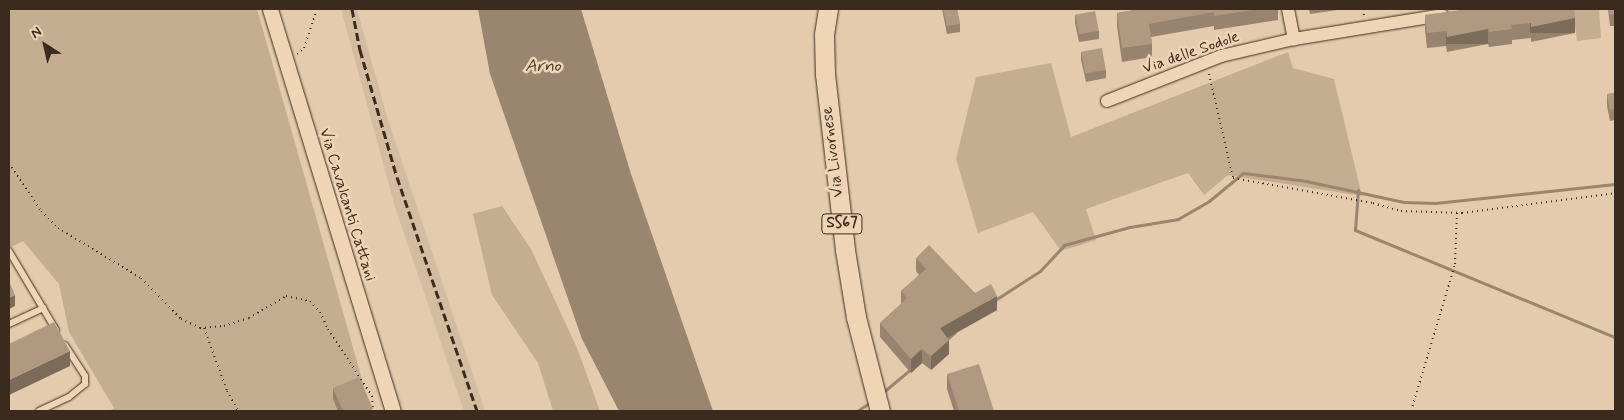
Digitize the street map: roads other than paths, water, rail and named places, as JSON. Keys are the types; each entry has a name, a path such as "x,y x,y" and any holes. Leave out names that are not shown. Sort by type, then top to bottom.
{"main road":[{"name":"Via Livornese","path":"828,9 824,34 826,90 845,250 864,355 880,411"}],"street":[{"name":"Via Cavalcanti Cattani","path":"270,9 393,411"},
{"path":"1288,9 1294,39"},
{"name":"Via delle Sodole","path":"1107,101 1206,62 1294,39 1460,13"}],"lane":[{"path":"9,251 85,376 84,384 69,397 39,411"},
{"path":"9,324 43,308"}],"water":[{"name":"Arno","path":"478,9 581,9 631,174 713,411 619,411 582,339 490,74"}],"waterway":[{"path":"995,300 1040,271 1064,245 1130,227 1178,219 1209,201 1243,173 1306,181 1404,202 1435,203 1615,184"},
{"path":"1358,190 1355,230 1615,337"},
{"path":"945,341 955,332"},
{"path":"881,394 911,369"},
{"path":"857,411 871,402"}],"railway":[{"path":"352,9 360,50 397,177 477,411"}]}
